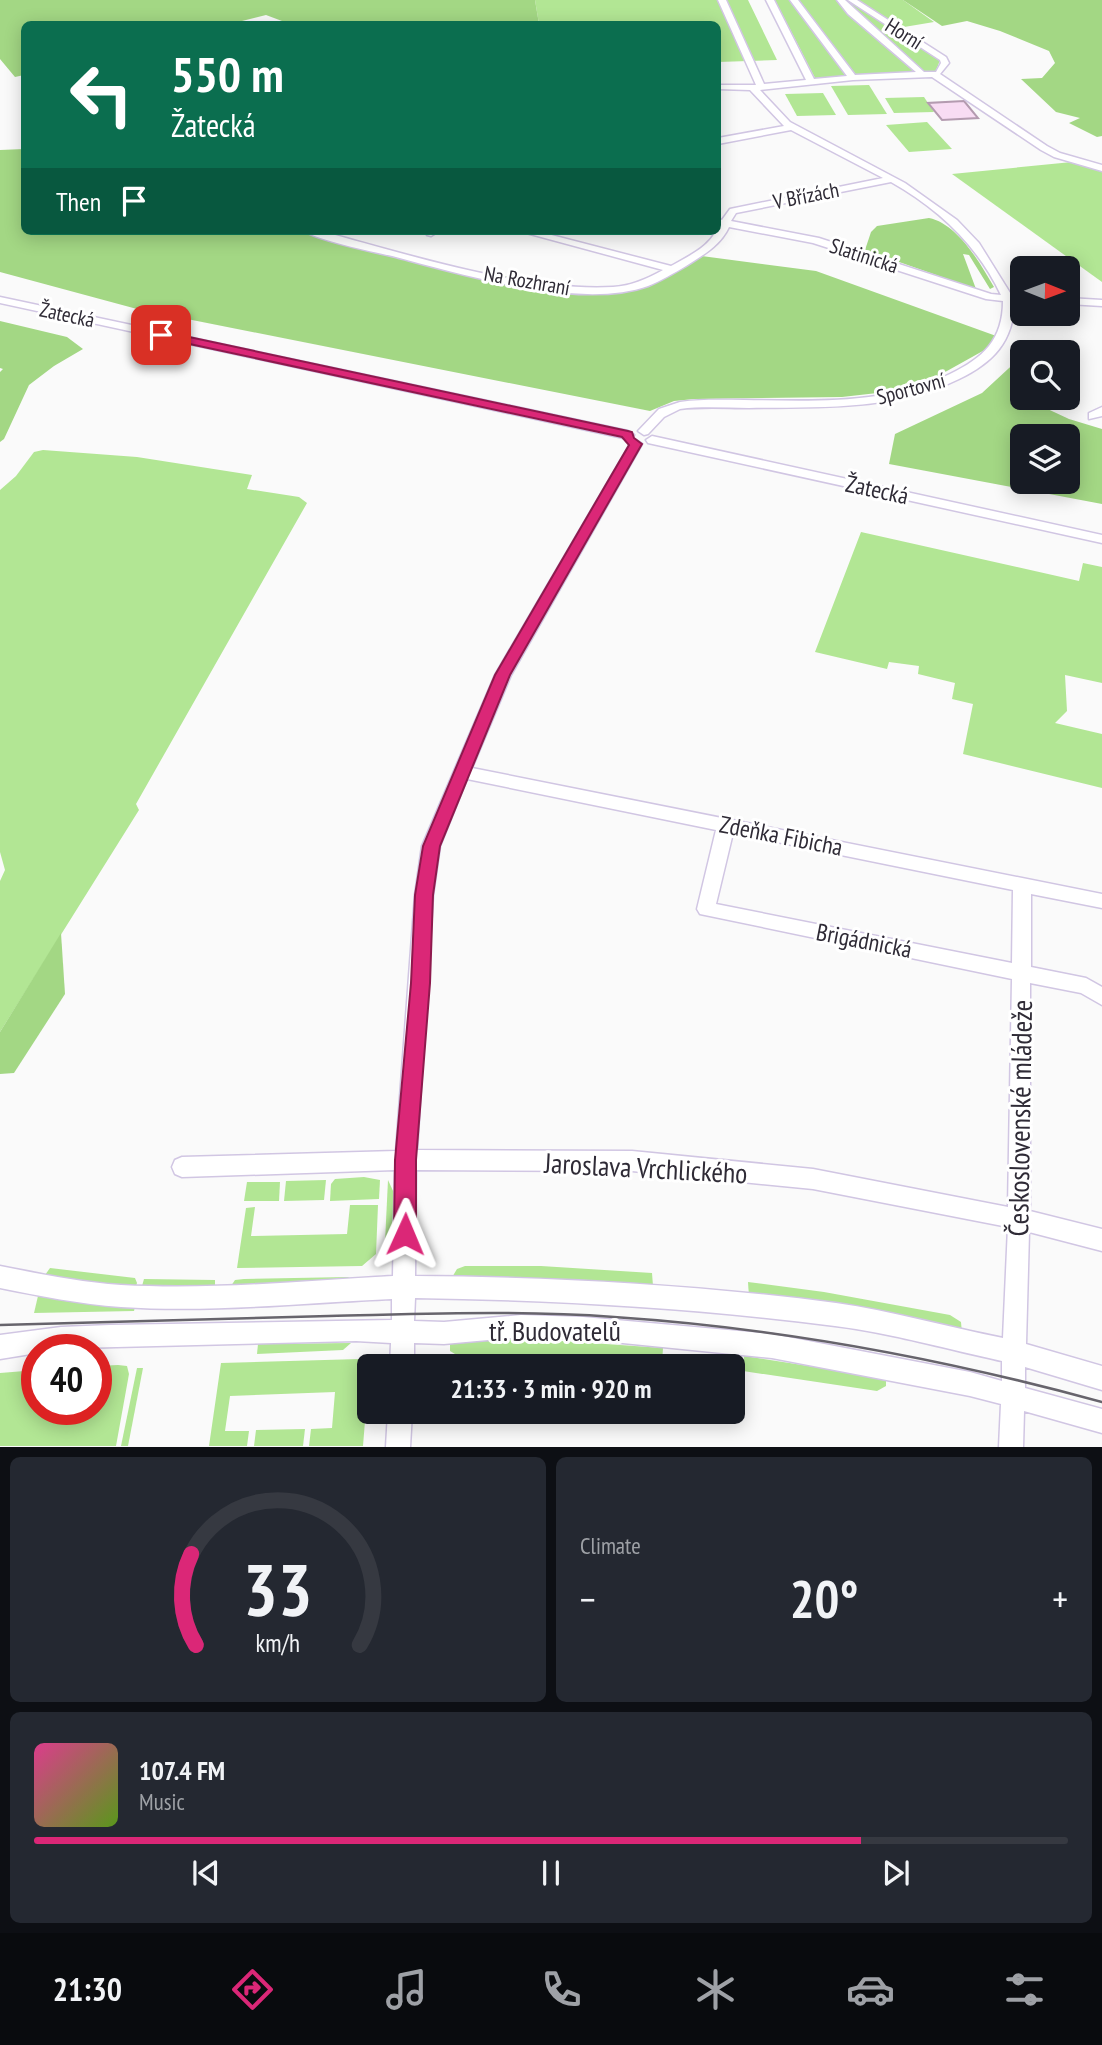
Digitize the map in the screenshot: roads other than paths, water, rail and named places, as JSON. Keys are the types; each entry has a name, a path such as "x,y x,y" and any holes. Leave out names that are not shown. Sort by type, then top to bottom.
{"street":[{"path":"722,0 756,88 773,113 792,127 892,179 940,209 984,255 1009,300"},
{"path":"770,0 811,82"},
{"path":"794,0 853,78"},
{"path":"841,0 920,73"},
{"name":"Horní","path":"852,0 945,60 937,73"},
{"path":"721,88 756,88 937,73 1044,148 1057,155 1102,168"},
{"path":"721,140 792,127"},
{"name":"V Břízách","path":"722,222 729,214 740,209 892,179"},
{"name":"Slatinická","path":"722,222 815,240 1009,300"},
{"name":"Na Rozhraní","path":"330,235 435,264 582,291 624,290 644,284 715,242 717,235"},
{"path":"539,235 670,269"},
{"name":"Žatecká","path":"0,300 1102,539"},
{"name":"Sportovní","path":"640,438 660,412 688,405 850,403 896,397 935,386 976,366 1000,343 1009,300"},
{"path":"1080,302 1102,303"},
{"path":"402,1354 406,1160 424,895 431,846 503,675 640,438"},
{"name":"Zdeňka Fibicha","path":"461,772 1102,901"},
{"name":"Brigádnická","path":"726,825 705,909 1086,986 1102,997"},
{"name":"Československé mládeže","path":"1011,1447 1019,1219 1022,883"},
{"name":"Jaroslava Vrchlického","path":"183,1167 406,1160 632,1161 813,1179 1019,1219 1102,1240"},
{"name":"tř. Budovatelů","path":"0,1277 79,1292 123,1296 215,1296 404,1287 514,1288 677,1298 838,1315 1015,1352 1102,1377"},
{"name":"tř. Budovatelů","path":"0,1347 61,1338 342,1330 457,1333 521,1326 696,1337 772,1346 970,1384 1102,1421"},
{"path":"398,1447 399,1424"}],"tram line":[{"path":"0,1325 471,1313 614,1317 738,1329 860,1347 981,1372 1102,1402"}]}
